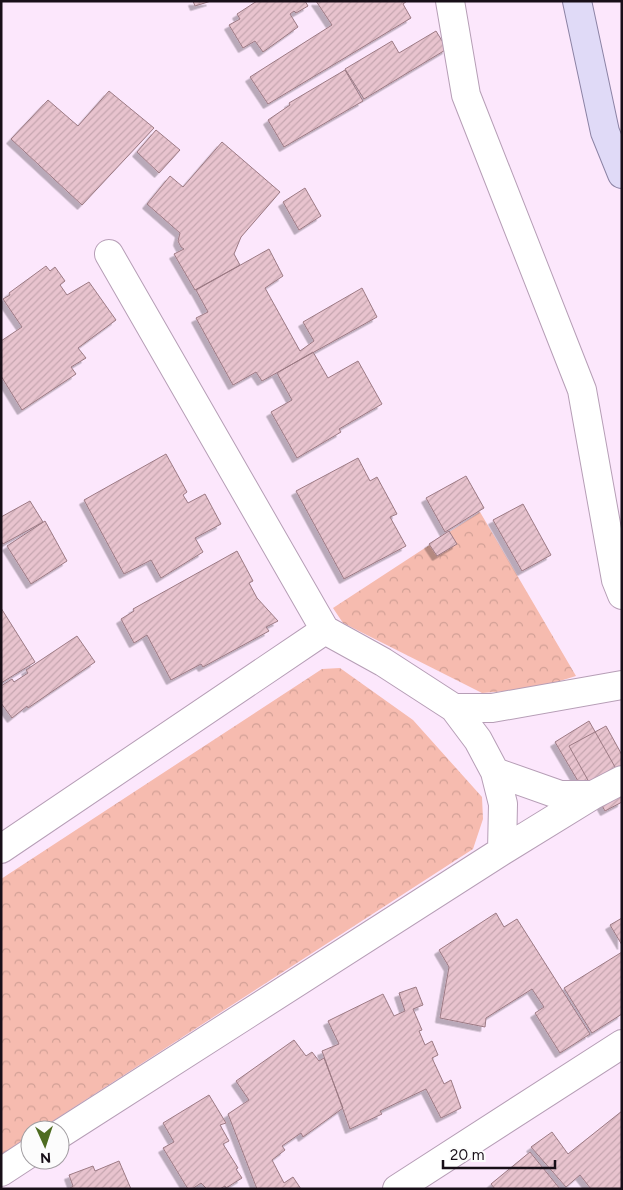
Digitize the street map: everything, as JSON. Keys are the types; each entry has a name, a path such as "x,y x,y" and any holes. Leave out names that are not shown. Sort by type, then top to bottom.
{"main road":[{"path":"577,1 605,132 622,174"}],"street":[{"path":"450,1 466,95 582,390 616,580 622,595"},
{"path":"109,254 325,630 384,662 454,708 478,740 494,772 503,804 502,851"},
{"path":"1,849 325,630"},
{"path":"454,708 492,708 622,685"},
{"path":"494,772 560,795 593,795"},
{"path":"70,1128 502,851 593,795 622,780"},
{"path":"397,1189 622,1044"},
{"path":"1,1172 20,1160"}],"green space":[{"path":"480,512 576,676 534,689 482,693 343,623 333,608"},
{"path":"340,668 413,720 482,797 483,819 473,849 54,1120 20,1120 20,1143 1,1155 1,879 322,669"}],"building":[{"path":"193,1 211,1 195,6"},
{"path":"257,1 305,1 308,6 296,13 294,11 290,14 298,27 263,52 255,41 243,48 229,25 240,19 237,14"},
{"path":"316,1 407,1 403,4 411,18 268,104 250,77 332,25"},
{"path":"436,31 447,49 364,99 345,69 392,41 399,53"},
{"path":"345,70 363,101 284,147 268,120 290,105 289,103"},
{"path":"109,91 154,128 82,205 11,139 48,100 78,126"},
{"path":"156,130 180,150 159,173 137,152"},
{"path":"222,142 280,192 241,237 234,254 240,265 195,290 174,254 184,249 178,241 180,233 147,204 170,176 183,187"},
{"path":"305,188 321,216 299,230 283,202"},
{"path":"269,249 283,276 265,288 300,351 314,341 303,322 362,288 377,317 262,381 256,372 233,385 196,318 208,312 196,290"},
{"path":"46,266 50,271 55,267 65,281 60,285 67,295 89,282 116,320 78,348 86,358 71,367 76,374 22,410 1,376 1,341 22,327 3,299"},
{"path":"313,352 328,378 358,361 382,404 339,429 341,432 297,458 271,412 292,400 277,373"},
{"path":"166,454 187,492 183,495 188,503 205,494 221,524 195,538 203,552 161,578 151,560 124,574 84,500"},
{"path":"358,458 370,481 377,477 397,514 390,517 406,546 344,579 296,491"},
{"path":"466,476 484,508 445,532 426,498"},
{"path":"30,501 43,522 3,544 1,541 1,517"},
{"path":"523,504 551,555 522,571 493,520"},
{"path":"45,521 67,561 31,584 7,546"},
{"path":"449,531 457,544 437,556 429,544"},
{"path":"237,551 253,581 249,583 257,598 278,621 266,627 269,631 203,667 201,664 171,680 147,635 134,643 121,619 134,611 133,609"},
{"path":"1,608 35,662 1,683"},
{"path":"77,636 95,662 28,708 27,706 12,718 1,703 1,686 12,679 14,682 28,673 26,670"},
{"path":"589,721 619,774 585,793 555,742"},
{"path":"606,726 622,755 622,802 605,811 569,746"},
{"path":"496,913 504,927 517,919 590,1034 560,1053 535,1013 544,1007 532,989 486,1018 485,1027 440,1018 449,967 439,950"},
{"path":"622,918 622,945 610,925"},
{"path":"622,952 622,1014 592,1033 564,988"},
{"path":"416,987 423,1005 413,1009 422,1030 419,1031 425,1045 432,1041 438,1055 432,1058 444,1084 451,1080 461,1108 441,1118 426,1089 380,1111 382,1114 350,1129 322,1051 339,1044 328,1021 383,994 394,1016 405,1011 399,993"},
{"path":"294,1040 306,1056 312,1052 319,1061 324,1058 343,1108 303,1137 301,1133 282,1146 285,1150 272,1160 284,1183 293,1177 301,1189 257,1189 228,1114 249,1100 236,1081"},
{"path":"209,1095 226,1123 220,1125 229,1141 223,1144 242,1178 226,1188 225,1186 220,1189 207,1189 201,1183 192,1189 188,1189 163,1148 174,1142 163,1123"},
{"path":"622,1111 622,1189 591,1189 580,1175 566,1187 531,1147 552,1132 568,1154"},
{"path":"530,1152 560,1189 495,1189 491,1184"},
{"path":"119,1161 131,1189 69,1189 73,1186 69,1175 93,1166 95,1171"}]}
